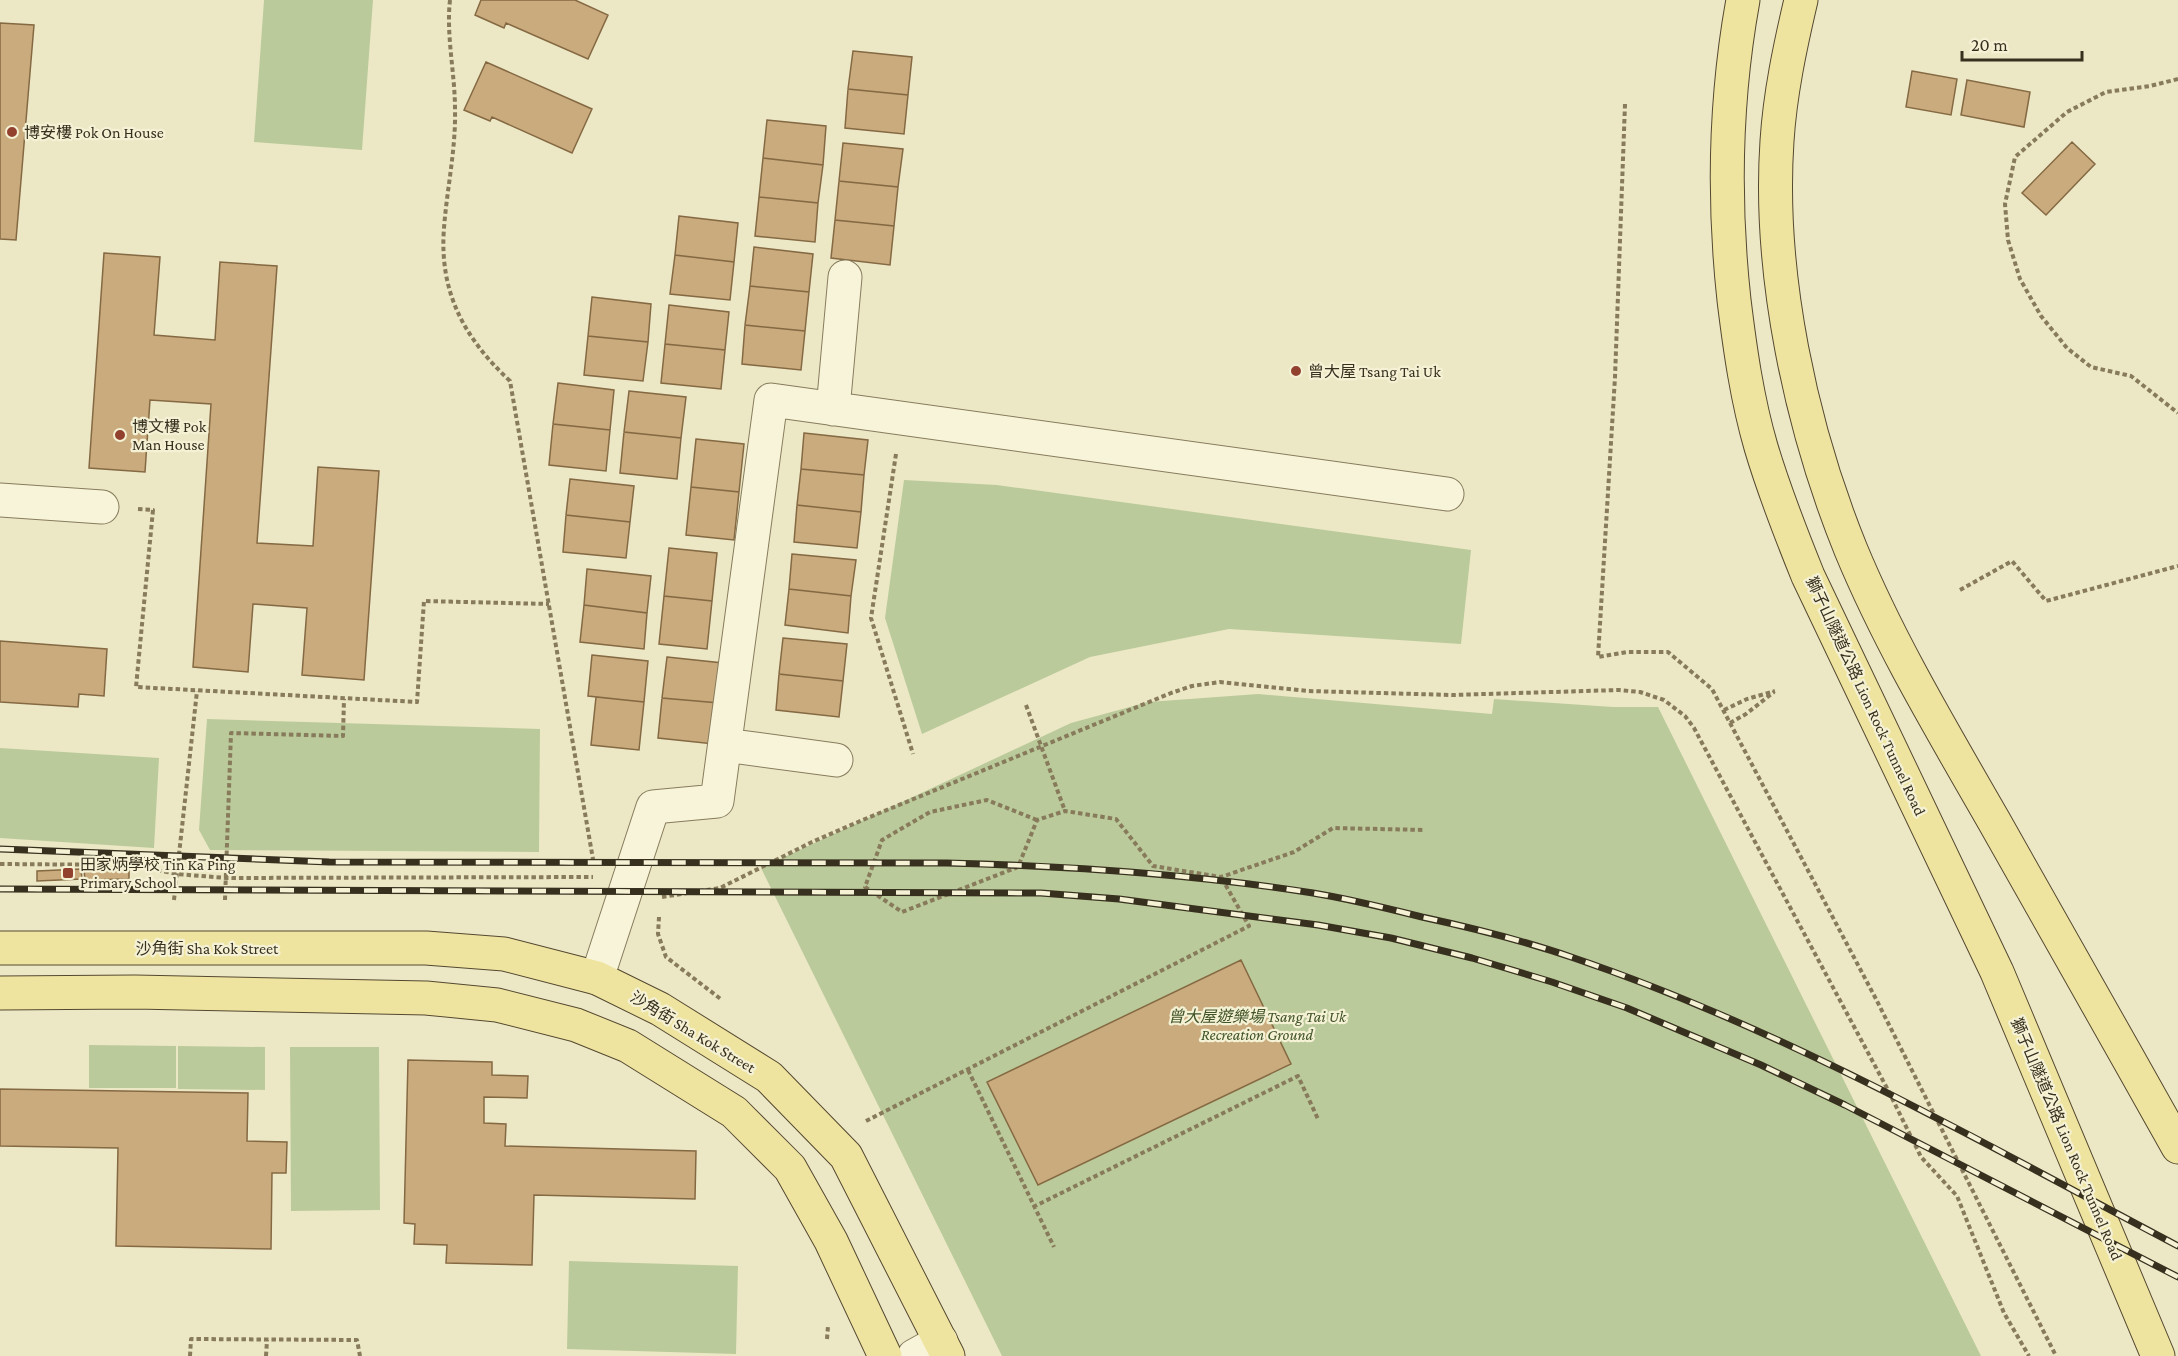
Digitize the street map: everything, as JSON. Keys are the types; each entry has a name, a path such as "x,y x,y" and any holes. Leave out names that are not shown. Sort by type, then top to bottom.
{"main road":[{"name":"獅子山隧道公路 Lion Rock Tunnel Road","path":"1743,0 1731,80 1726,166 1729,247 1744,367 1761,446 1783,516 1808,576 1997,972 2158,1356"},
{"path":"1801,0 1780,109 1776,199 1784,302 1799,381 1821,465 1851,550 1926,704 2178,1147"},
{"name":"沙角街 Sha Kok Street","path":"0,948 426,948 504,954 597,978 660,1009 769,1077 846,1156 934,1351"},
{"path":"0,993 135,992 426,998 497,1005 587,1029 628,1046 734,1112 790,1168 831,1241 885,1356"}],"street":[{"path":"833,409 845,277"},
{"path":"597,978 653,807 717,801 771,400 1447,494"},
{"path":"0,501 102,507"},
{"path":"725,745 836,760"}],"path":[{"path":"0,864 132,865 177,874 226,878 596,877 510,381 479,348 460,318 452,300 445,266 444,228 456,110 449,30 450,0"},
{"path":"2178,79 2150,86 2106,92 2067,112 2014,157 2005,204 2008,240 2020,279 2042,316 2067,348 2091,367 2131,376 2178,413"},
{"path":"1625,104 1616,377 1598,657 1627,652 1668,652 1712,689 1876,999 2056,1356"},
{"path":"901,418 871,618 913,754"},
{"path":"102,507 153,510 136,687 417,702 424,601 549,603"},
{"path":"1960,590 2012,561 2046,601 2178,566"},
{"path":"659,906 660,897 720,888 812,842 1171,693 1208,683 1232,682 1308,691 1443,695 1619,690 1640,692 1664,700 1685,716 1694,728 1888,1090 1921,1157 1957,1197 2004,1313 2028,1356"},
{"path":"174,900 197,691"},
{"path":"1724,710 1747,699 1775,691 1730,723"},
{"path":"225,900 231,733 343,736 344,699"},
{"path":"1026,705 1065,811"},
{"path":"1037,820 1018,867 902,912 865,887 882,840 930,812 987,800 1037,820 1065,811 1116,819 1153,866 1221,877 1294,852 1333,828 1425,830"},
{"path":"870,1130 865,1119 968,1070 1249,926 1221,877"},
{"path":"659,916 658,934 666,957 726,1003"},
{"path":"968,1070 1054,1247"},
{"path":"1034,1207 1298,1076 1318,1119"},
{"path":"827,1339 829,1318"},
{"path":"190,1356 191,1339 357,1340 360,1356"},
{"path":"266,1356 267,1340"}],"green space":[{"path":"264,0 373,0 362,150 254,142"},
{"path":"904,480 997,485 1471,550 1461,644 1229,629 1090,657 922,734 885,618"},
{"name":"曾大屋遊樂場 Tsang Tai Uk Recreation Ground","path":"1258,694 1492,714 1494,699 1613,707 1658,707 1981,1356 1002,1356 761,868 1071,723 1148,702"},
{"path":"207,719 540,729 539,852 210,850 199,830"},
{"path":"0,748 159,758 154,848 0,838"},
{"path":"89,1045 176,1046 176,1088 89,1088"},
{"path":"178,1046 265,1047 265,1090 178,1089"},
{"path":"290,1047 379,1047 380,1210 291,1211"},
{"path":"569,1261 738,1266 736,1354 567,1349"}],"building":[{"path":"481,0 575,0 608,15 588,59 506,23 504,28 475,15"},
{"name":"博安樓 Pok On House","path":"0,23 34,25 16,240 0,239"},
{"path":"853,51 912,57 908,95 848,89"},
{"path":"486,62 592,109 572,153 492,117 490,121 464,110"},
{"path":"1912,71 1957,79 1951,115 1906,107"},
{"path":"1967,80 2030,92 2024,127 1961,115"},
{"path":"848,89 908,95 904,134 845,128"},
{"path":"767,120 826,126 823,165 763,158"},
{"path":"2072,142 2095,164 2046,215 2022,193"},
{"path":"843,143 903,149 898,187 839,181"},
{"path":"763,158 823,165 818,203 759,197"},
{"path":"839,181 898,187 894,226 835,220"},
{"path":"759,197 818,203 815,242 755,236"},
{"path":"679,216 738,223 734,262 675,255"},
{"path":"835,220 894,226 890,265 831,258"},
{"path":"754,247 813,254 809,292 750,286"},
{"name":"博文樓 Pok Man House","path":"104,253 160,257 154,335 215,340 220,262 277,266 257,543 313,546 318,467 379,471 364,680 302,675 307,608 253,604 248,672 193,667 211,404 150,400 145,472 89,468"},
{"path":"675,255 734,262 730,300 670,294"},
{"path":"750,286 809,292 805,331 745,325"},
{"path":"592,297 651,304 648,342 588,336"},
{"path":"669,305 729,312 725,350 665,344"},
{"path":"745,325 805,331 801,370 742,364"},
{"path":"588,336 648,342 643,381 584,375"},
{"path":"665,344 725,350 721,389 661,383"},
{"path":"558,383 614,390 610,430 553,424"},
{"path":"629,391 686,397 681,438 624,432"},
{"path":"553,424 610,430 606,471 549,465"},
{"path":"624,432 681,438 677,479 620,473"},
{"path":"804,433 868,440 864,475 801,469"},
{"path":"696,439 744,444 739,492 691,487"},
{"path":"801,469 864,475 861,512 797,505"},
{"path":"570,479 634,486 630,522 566,515"},
{"path":"691,487 739,492 734,540 686,535"},
{"path":"797,505 861,512 857,548 794,542"},
{"path":"566,515 630,522 626,558 563,552"},
{"path":"669,548 717,553 712,601 664,596"},
{"path":"792,554 856,560 851,596 789,589"},
{"path":"587,569 651,576 647,613 584,605"},
{"path":"789,589 851,596 848,633 785,625"},
{"path":"664,596 712,601 707,649 659,644"},
{"path":"584,605 647,613 644,649 580,642"},
{"path":"783,638 847,644 843,681 779,674"},
{"path":"0,641 107,649 104,696 79,694 78,707 0,702"},
{"path":"592,655 648,661 644,702 588,696"},
{"path":"667,657 723,663 719,703 662,698"},
{"path":"779,674 843,681 839,717 776,710"},
{"path":"596,697 644,702 639,750 591,745"},
{"path":"662,698 719,703 714,744 658,738"},
{"path":"129,868 129,879 85,880 84,870"},
{"path":"81,869 82,879 37,881 37,871"},
{"path":"1241,960 1291,1064 1038,1185 987,1082"},
{"path":"408,1060 492,1062 492,1075 528,1076 527,1098 484,1097 484,1123 506,1124 505,1146 696,1151 695,1199 534,1195 532,1265 446,1263 447,1245 414,1244 415,1224 404,1223"},
{"path":"0,1089 248,1093 247,1141 287,1142 286,1173 272,1173 271,1249 116,1246 118,1148 0,1146"}],"railway":[{"path":"0,849 329,862 993,864 1176,876 1327,895 1518,940 1653,987 1806,1053 1882,1090 2178,1246"},
{"path":"0,889 1041,893 1119,899 1318,925 1391,938 1472,958 1552,982 1627,1008 1761,1065 1845,1105 2178,1277"}],"place":[{"name":"博安樓 Pok On House","path":"12,132"},
{"name":"曾大屋 Tsang Tai Uk","path":"1296,371"},
{"name":"博文樓 Pok Man House","path":"120,435"},
{"name":"田家炳學校 Tin Ka Ping Primary School","path":"68,873"}]}
